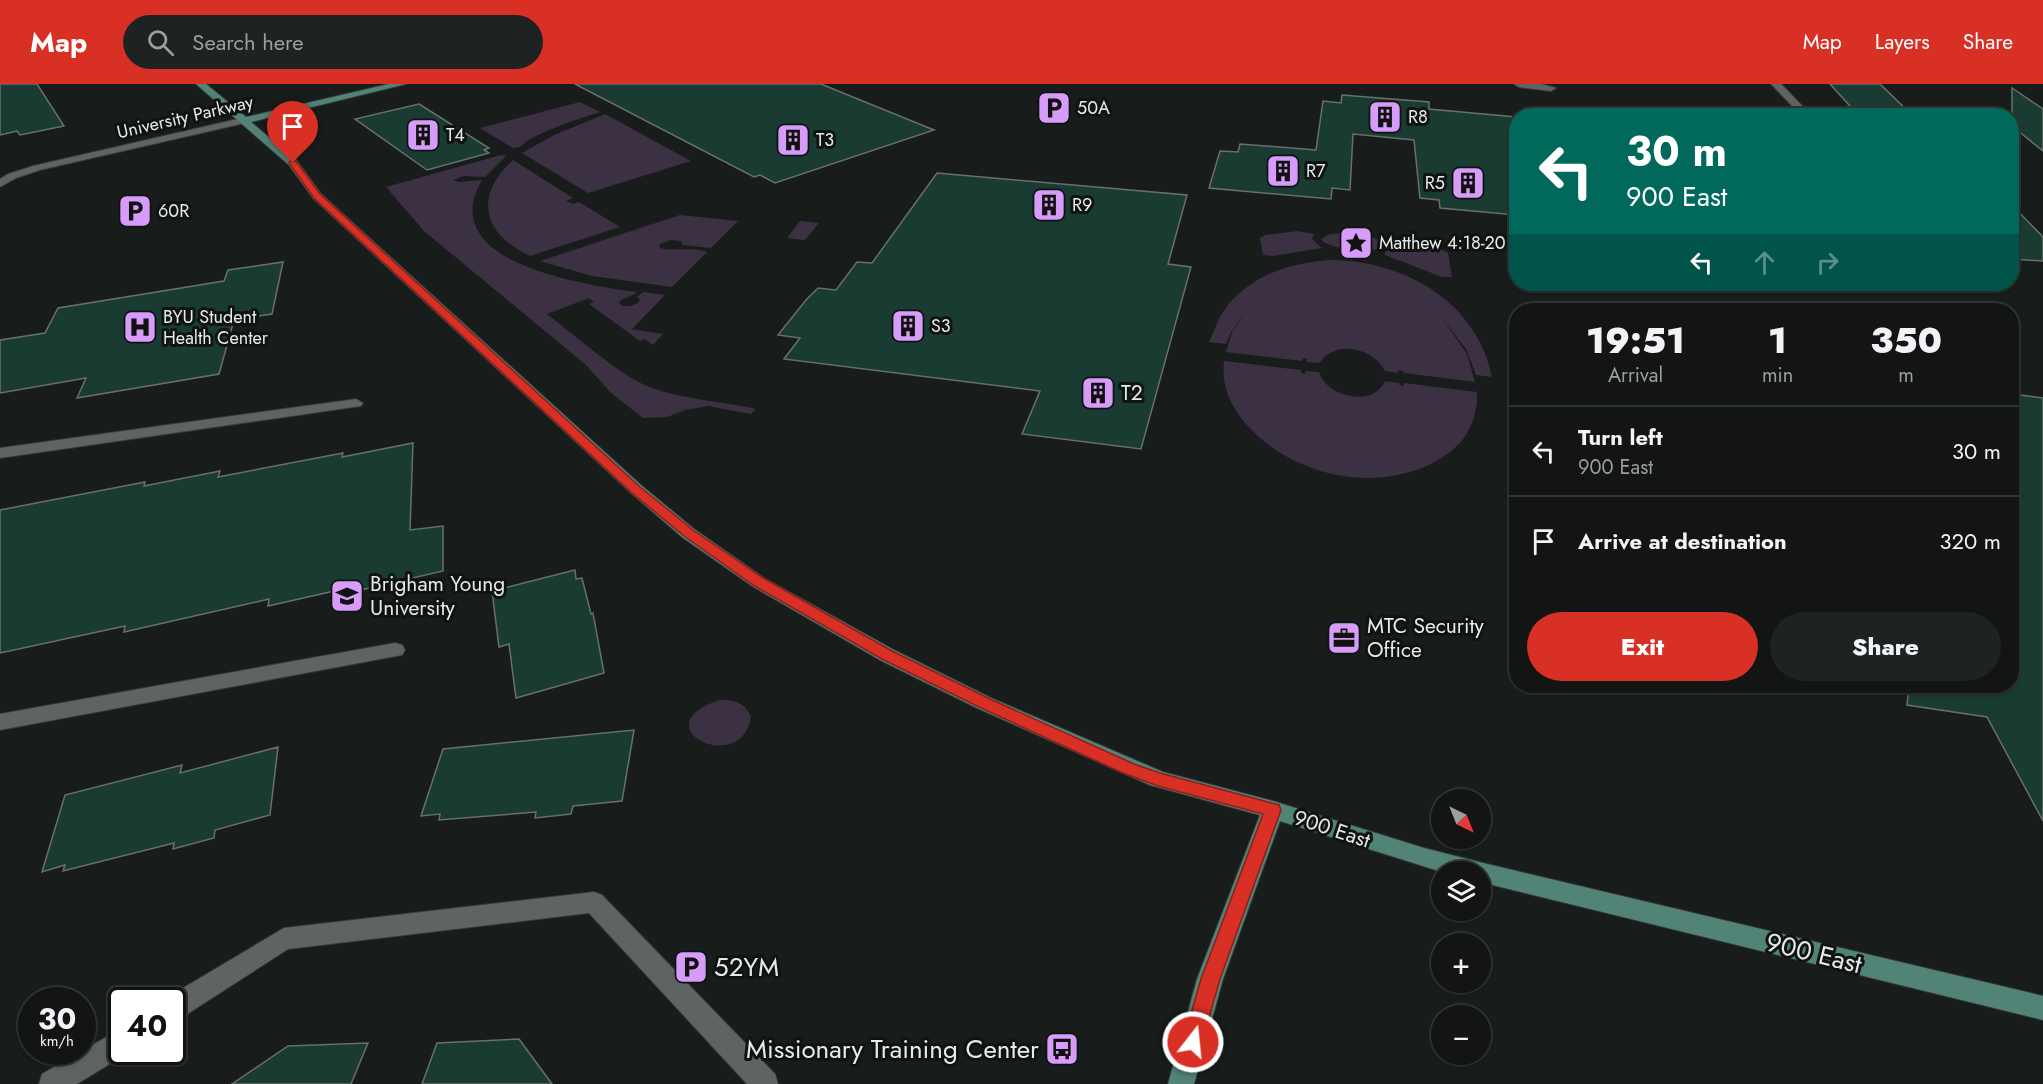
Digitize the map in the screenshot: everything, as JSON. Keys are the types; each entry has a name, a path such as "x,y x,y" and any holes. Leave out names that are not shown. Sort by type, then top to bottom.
{"main road":[{"name":"900 East","path":"201,84 293,163 317,196 636,489 688,533 758,582 887,655 984,703 1128,768 1158,779 1273,810 1436,861"},
{"name":"University Parkway","path":"242,121 401,84"},
{"path":"1181,1084 1210,979 1273,810"},
{"name":"900 East","path":"1491,875 2043,1008"}],"street":[{"path":"1519,84 1551,88"},
{"path":"1776,84 1800,108"},
{"name":"University Parkway","path":"0,184 12,176 242,121"},
{"path":"0,453 356,403"},
{"path":"0,722 395,650"},
{"path":"186,1000 284,939 594,902 765,1084"},
{"path":"52,1084 108,1050"}],"shaded area":[{"path":"580,102 600,112 545,132 518,147 513,148 480,128"},
{"path":"605,114 691,161 588,193 522,153 554,135"},
{"path":"501,155 506,156 485,177 464,176 453,180 459,182 482,180 472,208 478,232 496,250 522,264 553,275 637,292 619,302 622,306 638,303 640,300 637,297 643,292 665,295 632,329 663,334 653,345 644,339 640,341 589,304 594,302 589,298 547,314 626,375 640,383 678,395 756,409 751,414 708,406 685,410 667,417 643,418 610,392 586,365 424,231 386,187"},
{"path":"513,160 573,198 566,201 573,204 579,202 620,227 530,256 514,247 493,226 488,201 500,174"},
{"path":"680,215 738,221 711,248 682,245 681,241 670,240 659,245 660,248 665,249 695,249 707,252 672,287 592,276 540,261"},
{"path":"800,221 819,223 805,240 787,238"},
{"path":"1297,231 1314,234 1312,239 1322,248 1273,256 1263,255 1260,238 1265,235"},
{"path":"1330,234 1370,236 1386,244 1380,249 1359,251 1337,247 1321,239"},
{"path":"1393,242 1438,244 1440,249 1448,253 1452,277 1442,277 1385,255 1385,252 1394,248"},
{"path":"1336,260 1389,269 1435,292 1455,308 1471,328 1484,351 1492,377 1476,375 1466,349 1442,318 1467,354 1475,382 1404,373 1398,370 1398,373 1385,371 1372,357 1354,349 1335,351 1320,363 1307,362 1307,359 1303,358 1302,361 1226,352 1232,332 1248,309 1231,332 1226,344 1209,342 1223,312 1245,288 1273,272 1288,267"},
{"path":"1224,361 1301,370 1301,373 1305,374 1305,371 1319,372 1323,381 1331,388 1350,396 1361,397 1371,394 1385,381 1404,386 1404,383 1477,392 1476,411 1470,428 1460,443 1446,455 1422,468 1396,475 1368,478 1341,476 1314,469 1288,458 1266,443 1246,424 1235,410 1225,387"},
{"path":"720,700 742,705 751,717 743,735 731,744 715,745 701,741 692,733 689,722 698,711"}],"building":[{"path":"0,84 37,84 64,126 20,135 17,131 0,135"},
{"name":"T3","path":"575,84 821,84 934,130 775,183 760,175 754,177"},
{"path":"1830,84 1880,84 1905,108 1852,108"},
{"path":"2012,88 2043,109 2043,151 2019,132 2019,108 2012,108"},
{"path":"1342,95 1429,102 1429,109 1509,116 1509,214 1440,208 1439,200 1420,198 1414,140 1353,134 1350,190 1332,188 1331,199 1209,188 1220,151 1238,152 1240,144 1316,150 1323,101 1341,103"},
{"path":"419,104 489,148 484,150 489,153 427,170 355,119"},
{"path":"937,173 1187,195 1168,264 1191,267 1141,449 1022,434 1040,391 784,359 800,338 778,335 806,300 818,288 836,290 857,262 872,263"},
{"path":"2019,212 2043,237 2043,261 2019,259"},
{"name":"BYU Student Health Center","path":"283,262 272,314 234,320 219,374 77,398 86,378 0,393 0,340 45,333 58,308 224,281 228,270"},
{"path":"2019,395 2043,398 2043,821 1987,717 1907,705 1908,693 2019,693"},
{"path":"413,443 410,530 443,526 443,571 352,592 352,587 268,606 269,599 124,632 125,626 0,653 0,510 145,482 144,486 220,471 218,477 343,453 342,457"},
{"path":"575,570 576,579 582,578 591,614 593,613 604,673 516,698 509,644 499,647 492,591"},
{"path":"634,730 622,801 573,806 571,814 535,818 536,812 439,820 440,814 421,816 443,749"},
{"path":"278,747 270,815 215,830 214,838 173,849 174,843 63,871 65,865 42,872 65,795 182,765 180,773"},
{"path":"519,1039 552,1084 422,1084 437,1043"},
{"path":"368,1043 351,1084 232,1084 288,1046"}],"place":[{"name":"50A","path":"1054,108"},
{"name":"R8","path":"1385,117"},
{"name":"T4","path":"423,135"},
{"name":"T3","path":"793,140"},
{"name":"R7","path":"1283,171"},
{"name":"R5","path":"1468,183"},
{"name":"R9","path":"1049,205"},
{"name":"60R","path":"135,211"},
{"name":"Matthew 4:18-20","path":"1356,243"},
{"name":"S3","path":"908,326"},
{"name":"BYU Student Health Center","path":"140,327"},
{"name":"T2","path":"1098,393"},
{"name":"Brigham Young University","path":"347,596"},
{"name":"MTC Security Office","path":"1344,638"},
{"name":"52YM","path":"691,967"},
{"name":"Missionary Training Center","path":"1062,1049"}],"route":[{"path":"293,163 317,196 433,305 636,489 688,533 758,582 887,655 984,703 1128,768 1158,779 1273,810 1210,979 1193,1042"}]}
